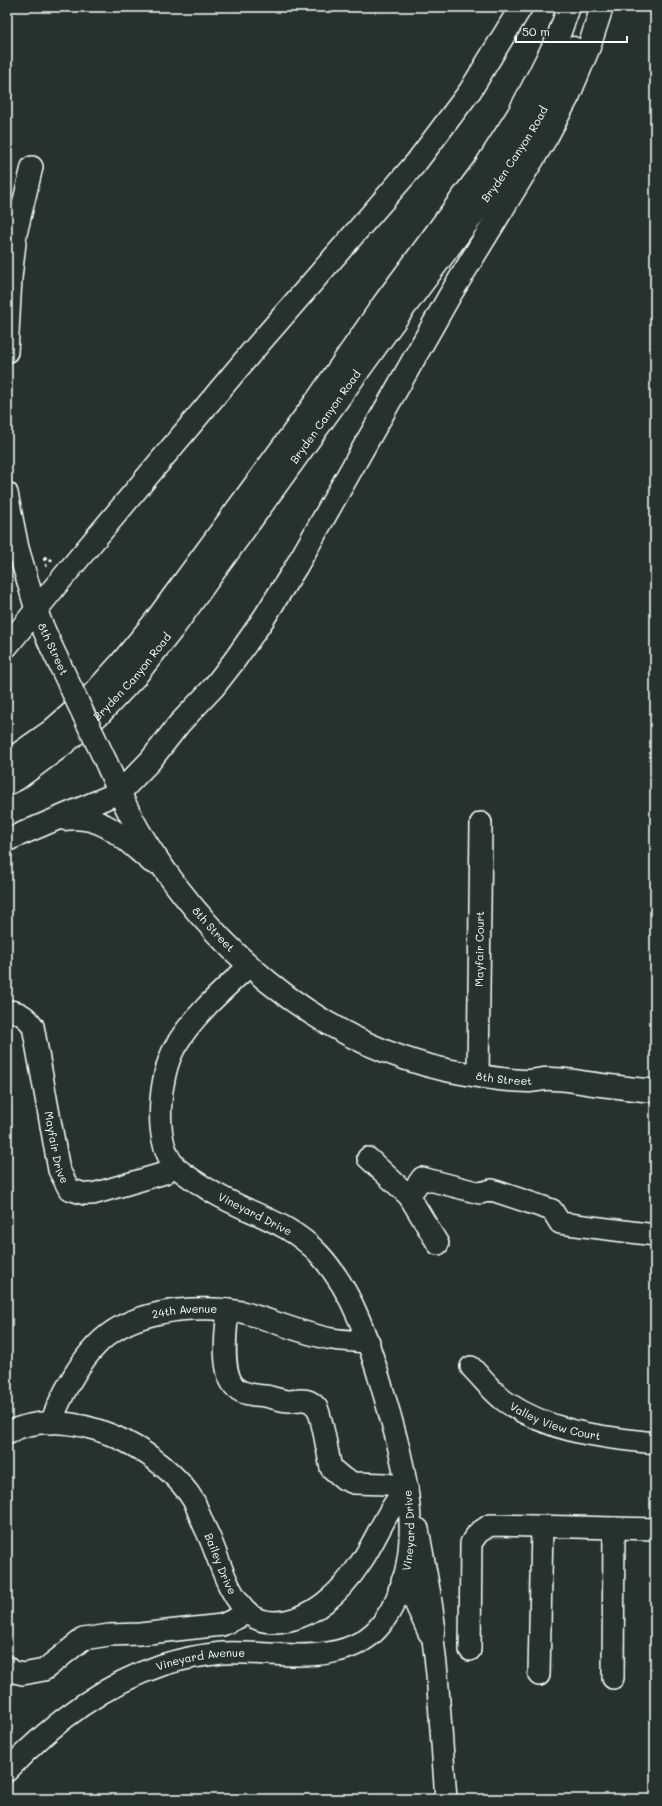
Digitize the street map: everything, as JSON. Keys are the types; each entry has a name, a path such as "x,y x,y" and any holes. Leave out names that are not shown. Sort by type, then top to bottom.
{"main road":[{"path":"7,646 250,354 415,164 470,91 521,7"},
{"name":"Bryden Canyon Road","path":"7,762 51,731 92,695 156,620 317,400 384,303 485,167 518,115 534,85 558,37 569,7"},
{"name":"Bryden Canyon Road","path":"7,784 17,779 60,747 101,713 135,677 172,630 398,316 500,179 534,126 555,87 575,42 588,7"},
{"path":"7,840 120,792 150,761 179,724 213,688 262,621 291,574 450,295 546,138 569,95 589,47 602,7"},
{"name":"8th Street","path":"36,610 51,646 138,829 170,877 219,936 249,966 292,1002 332,1026 371,1045 414,1061 478,1076 528,1081 551,1078 655,1092"},
{"path":"54,821 77,817 105,824 170,877"}],"street":[{"path":"7,352 11,278 16,234 32,167"},
{"name":"8th Street","path":"7,493 18,548 36,610"},
{"name":"Mayfair Court","path":"478,1076 481,823"},
{"name":"Vineyard Drive","path":"249,966 224,989 188,1029 175,1047 167,1064 164,1076 161,1104 161,1130 166,1147 174,1165 206,1189 271,1219 302,1238 319,1254 346,1290 369,1342 401,1453 410,1517 409,1550 401,1585 424,1583 427,1586 430,1595"},
{"name":"Mayfair Drive","path":"7,1012 28,1018 33,1026 59,1170 69,1189 85,1194 93,1194 165,1173 174,1165"},
{"path":"368,1158 409,1196 438,1244"},
{"path":"409,1196 422,1178 480,1193 492,1190 500,1192 552,1210 560,1224 655,1235"},
{"name":"24th Avenue","path":"51,1423 59,1401 81,1362 98,1341 114,1329 135,1319 163,1312 207,1309 228,1310 241,1312 331,1339 369,1342"},
{"path":"228,1310 226,1363 228,1378 236,1388 254,1396 264,1396 288,1401 299,1399 307,1401 317,1408 331,1468 337,1474 354,1483 374,1483 407,1488 417,1522 434,1622 433,1639 446,1799"},
{"name":"Valley View Court","path":"471,1367 505,1401 533,1418 561,1429 598,1437 655,1443"},
{"name":"Bailey Drive","path":"7,1433 25,1426 51,1423 84,1427 119,1438 145,1452 186,1489 195,1504 235,1597 248,1613 267,1622 284,1622 299,1618 323,1604 336,1592 360,1564 375,1541 390,1509 407,1488"},
{"path":"470,1650 471,1543 478,1534 490,1526 655,1529"},
{"path":"539,1675 542,1527"},
{"path":"613,1678 614,1528"},
{"path":"401,1585 412,1596 433,1639"},
{"name":"Vineyard Avenue","path":"7,1771 60,1722 92,1698 121,1681 164,1664 221,1653 302,1655 329,1653 345,1649 374,1632 384,1620 401,1585"},
{"path":"7,1666 10,1670 23,1674 44,1670 83,1639 109,1635 140,1634 222,1625 248,1613"}]}
